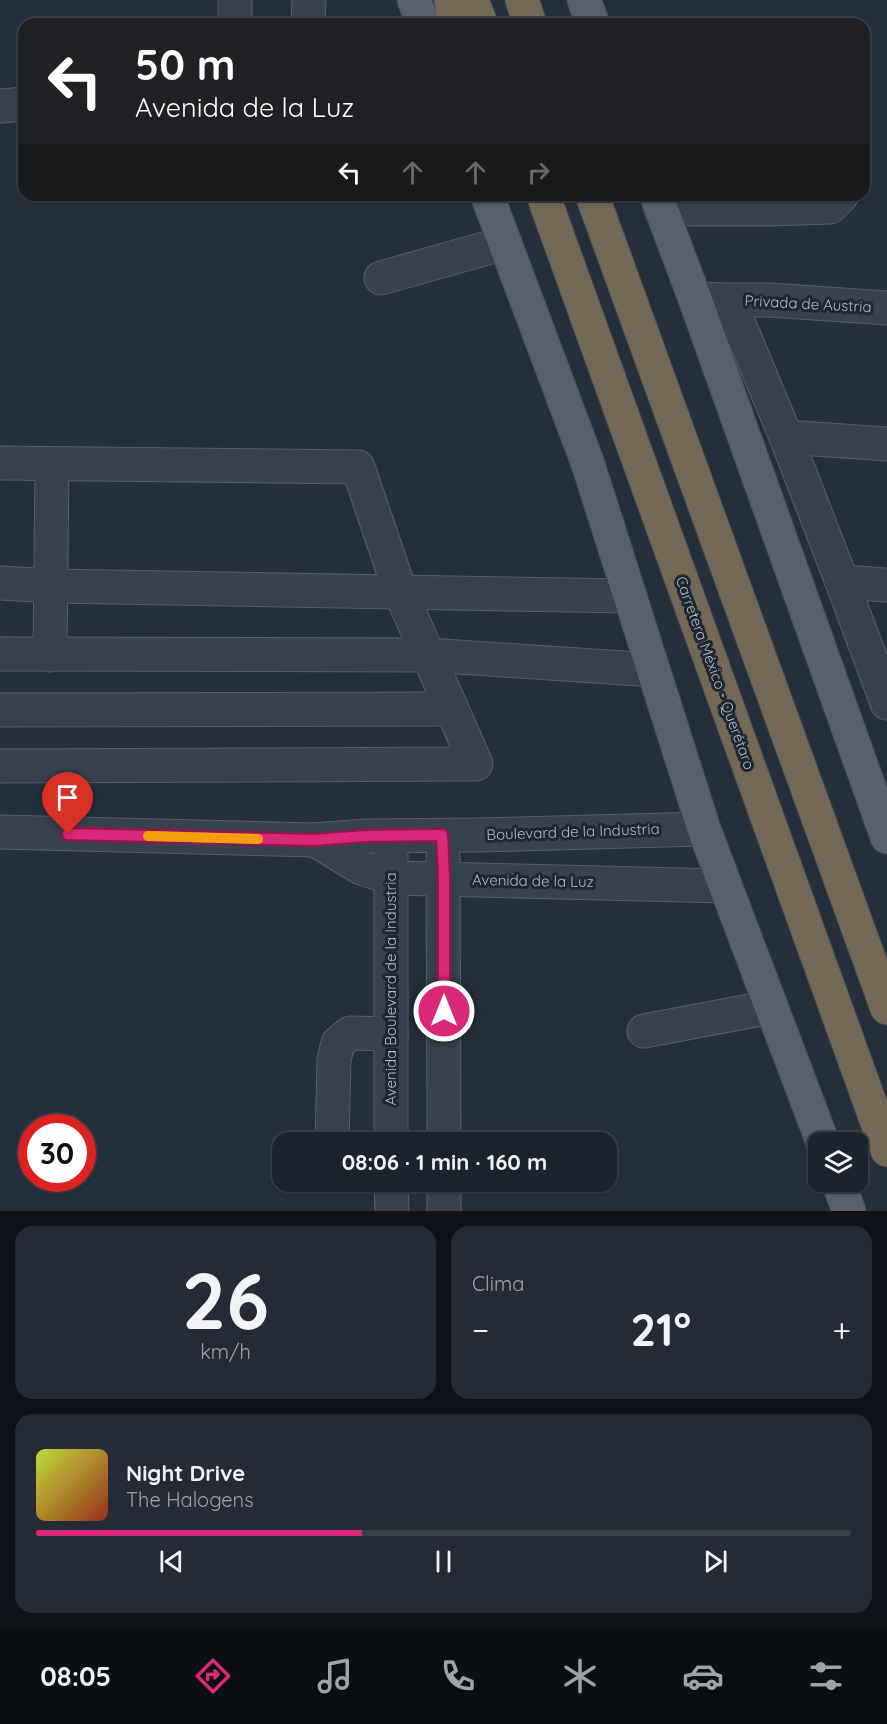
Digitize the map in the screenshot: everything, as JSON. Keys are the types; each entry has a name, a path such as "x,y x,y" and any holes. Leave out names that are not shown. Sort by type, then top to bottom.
{"highway":[{"path":"451,0 454,18"},
{"path":"472,0 479,18"},
{"path":"522,0 528,18"},
{"name":"Carretera México - Querétaro","path":"545,201 887,1150"},
{"path":"594,201 887,1008"}],"main road":[{"path":"414,0 421,18"},
{"path":"489,201 588,464 704,829 819,1132"},
{"path":"659,202 887,837"},
{"path":"842,1192 849,1211"}],"street":[{"path":"235,0 235,18"},
{"path":"308,18 309,0"},
{"path":"0,106 18,104"},
{"path":"659,202 770,209 830,207 836,201"},
{"path":"381,278 505,243"},
{"name":"Privada de Austria","path":"695,299 770,300 887,308"},
{"path":"729,300 786,437 887,703"},
{"path":"786,437 887,444"},
{"path":"0,463 358,467 400,591 476,764 0,766"},
{"path":"50,655 52,464"},
{"path":"842,582 887,585"},
{"path":"0,583 52,586 630,596"},
{"path":"0,654 428,655 653,669"},
{"path":"0,710 452,709"},
{"name":"Boulevard de la Industria","path":"416,835 704,829"},
{"name":"Avenida de la Luz","path":"0,832 315,840 416,835"},
{"path":"416,835 444,878 444,1132"},
{"name":"Avenida Boulevard de la Industria","path":"391,1132 391,878 416,835"},
{"name":"Avenida de la Luz","path":"315,840 361,868 391,878 725,886"},
{"path":"644,1032 771,1007"},
{"path":"332,1132 334,1060 338,1043 350,1032 391,1034"},
{"path":"392,1192 392,1211 399,1211"},
{"path":"444,1192 444,1211"}],"slow traffic":[{"path":"148,836 258,839"}],"route":[{"path":"68,834 315,840 365,836 442,835 444,1011"}]}
